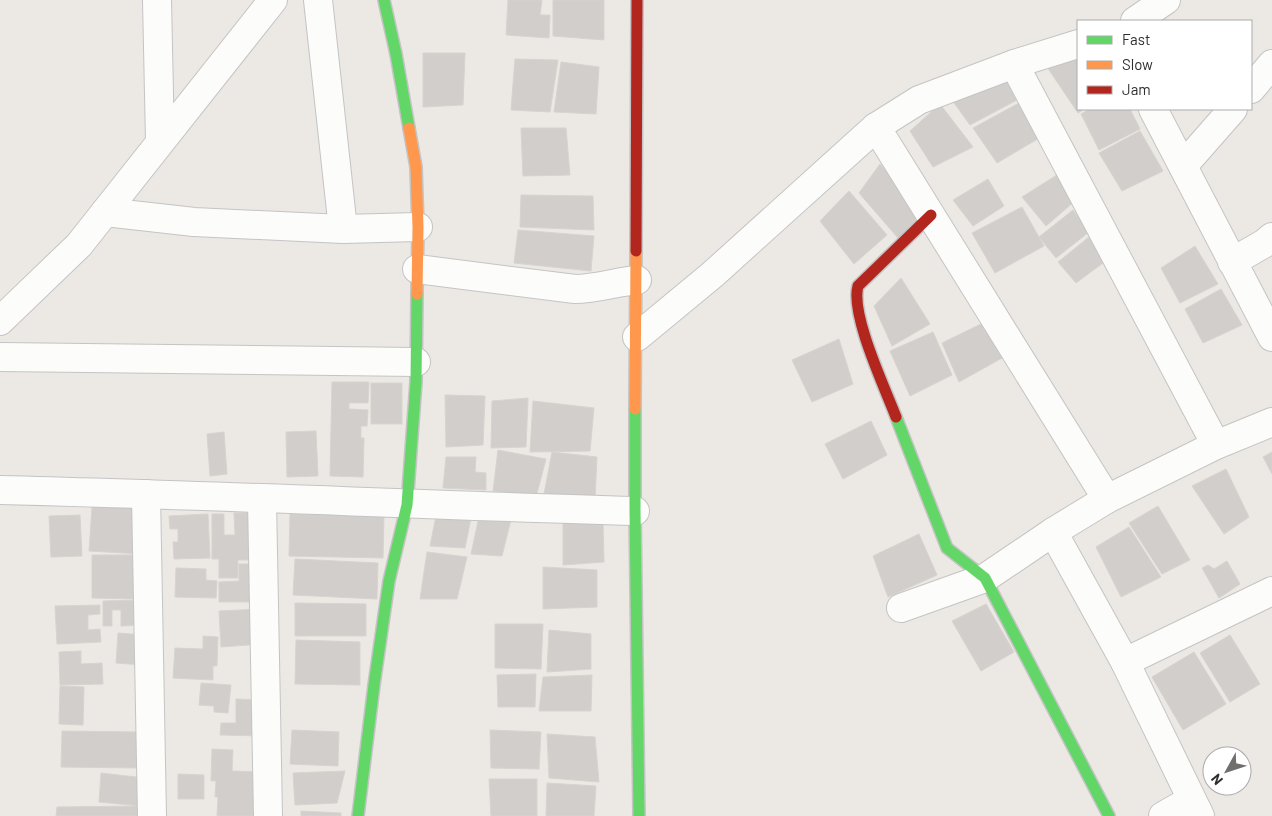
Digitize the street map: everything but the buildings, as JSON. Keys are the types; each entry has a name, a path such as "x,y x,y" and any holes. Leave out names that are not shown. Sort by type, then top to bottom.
{"street":[{"path":"157,0 160,141"},
{"path":"0,322 79,245 273,0"},
{"path":"318,0 343,230"},
{"path":"358,816 389,581 407,505 416,362 418,227 416,168 396,54 384,0"},
{"path":"637,0 635,511 638,816"},
{"path":"1136,20 1166,0"},
{"path":"637,338 712,275 876,127 918,100 1014,64 1077,44"},
{"path":"1014,64 1216,445"},
{"path":"1252,88 1272,64"},
{"path":"1154,110 1272,336"},
{"path":"1182,166 1232,110"},
{"path":"876,127 1107,499"},
{"path":"105,212 194,222 343,230 418,227"},
{"path":"931,215 858,286 856,293 862,330 947,548 985,578 1109,816"},
{"path":"1232,262 1272,237"},
{"path":"417,269 575,289 590,289 637,280"},
{"path":"0,357 416,362"},
{"path":"901,608 985,578 1053,532 1107,499 1216,445 1272,422"},
{"path":"0,490 407,505 635,511"},
{"path":"146,494 152,816"},
{"path":"262,500 268,816"},
{"path":"1053,532 1125,662 1196,808 1163,816"},
{"path":"1125,662 1272,591"}],"traffic: fast":[{"path":"384,0 409,128"},
{"path":"358,816 389,581 407,505 416,382 417,294"},
{"path":"635,409 639,816"},
{"path":"896,417 947,548 985,578 1109,816"}],"traffic: slow":[{"path":"409,128 416,167 418,227 417,294"},
{"path":"635,409 636,251"}],"traffic: jam":[{"path":"636,251 637,0"},
{"path":"896,417 864,332 859,314 858,286 931,215"}]}
